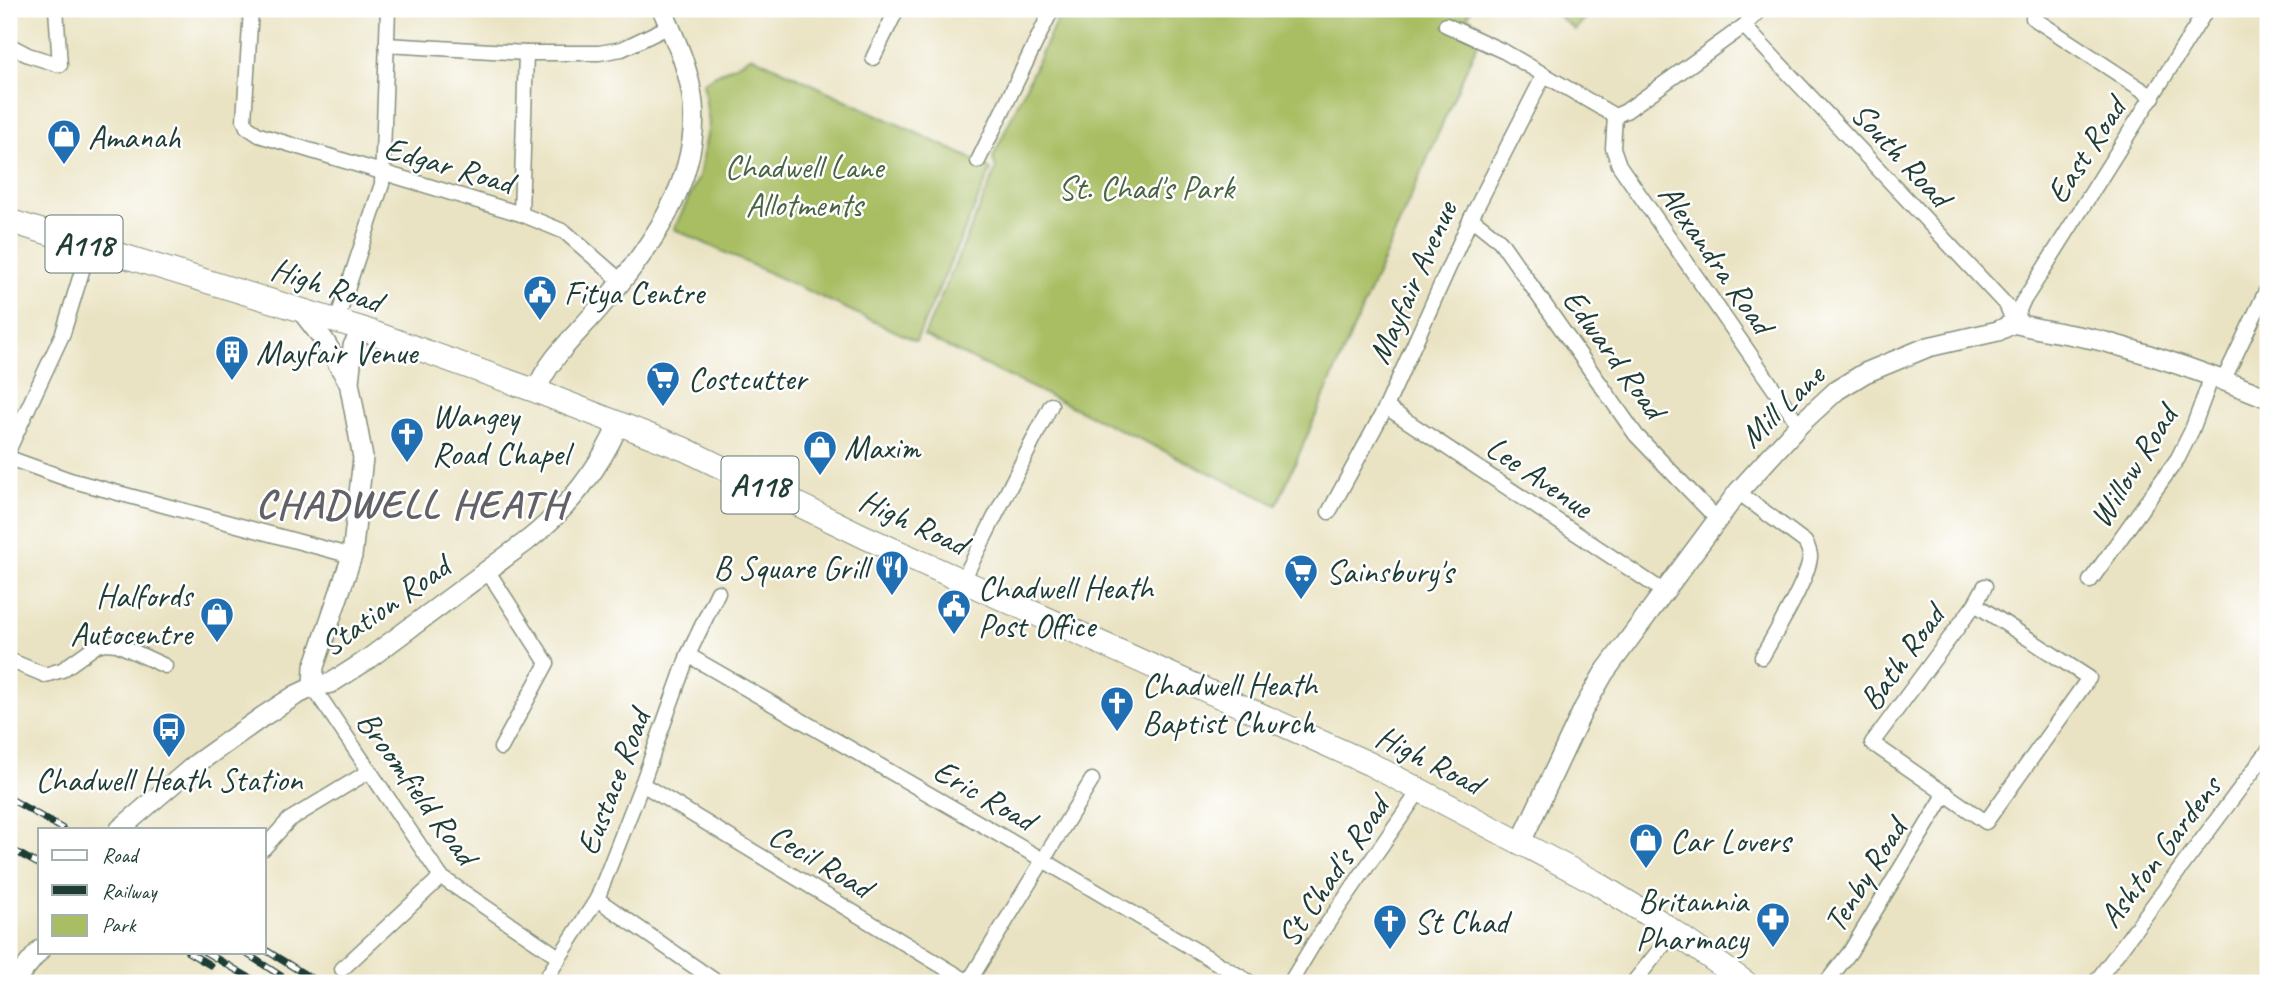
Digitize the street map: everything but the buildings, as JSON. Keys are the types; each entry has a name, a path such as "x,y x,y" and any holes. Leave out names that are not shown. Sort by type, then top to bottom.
{"main road":[{"name":"High Road","path":"9,221 337,320 536,391 696,454 865,537 1370,764 1595,882 1674,932 1746,983"}],"street":[{"path":"9,45 28,55 60,65 56,9"},
{"name":"Edgar Road","path":"251,9 244,120 247,127 258,135 521,214 565,232 621,281"},
{"path":"337,320 382,184 388,9"},
{"path":"873,58 897,9"},
{"path":"978,161 1052,9"},
{"path":"1446,25 1505,51 1615,116 1626,111 1744,26 1761,9"},
{"name":"East Road","path":"2014,323 2022,303 2207,9"},
{"path":"386,46 526,53 599,53 622,49 666,18 685,63 693,103 694,131 681,183 658,228 621,281 546,370 536,391"},
{"path":"2033,18 2152,97"},
{"name":"South Road","path":"1744,26 2007,306 2014,323"},
{"path":"521,214 526,53"},
{"name":"Mayfair Avenue","path":"1329,512 1386,407 1471,218 1544,75"},
{"name":"Alexandra Road","path":"1615,116 1614,148 1619,165 1799,425"},
{"name":"Edward Road","path":"1471,218 1500,241 1636,435 1717,519"},
{"path":"9,449 62,333 90,245"},
{"name":"Willow Road","path":"2090,581 2178,458 2218,377 2268,287"},
{"path":"300,309 324,340 349,382"},
{"path":"2014,323 2108,343 2218,377 2268,398"},
{"name":"Mill Lane","path":"1520,844 1584,708 1604,673 1662,591 1738,492 1799,425 1838,390 1865,373 1928,347 1982,335 2014,323"},
{"path":"313,687 314,667 352,556 363,458 349,382 353,346 363,329"},
{"path":"962,580 1051,405"},
{"name":"Lee Avenue","path":"1386,407 1662,591"},
{"name":"Station Road","path":"121,828 196,764 262,717 313,687 331,682 364,662 536,534 564,509 605,452 619,423"},
{"path":"9,458 71,480 352,556"},
{"path":"1738,492 1805,542 1810,549 1810,560 1788,610 1762,657"},
{"path":"487,570 547,663 501,748"},
{"name":"Bath Road","path":"1947,793 1872,743 1975,604 1985,586"},
{"name":"Eustace Road","path":"543,983 597,899 688,655 718,592"},
{"path":"1947,793 1986,822 2089,678 1975,604"},
{"path":"323,642 339,665 349,671"},
{"path":"9,660 45,675 62,670 97,645 105,643 117,644 166,666"},
{"name":"Eric Road","path":"688,655 1251,983"},
{"name":"Broomfield Road","path":"313,687 440,877 559,957"},
{"name":"Ashton Gardens","path":"2095,983 2268,751"},
{"path":"266,846 289,820 368,772"},
{"path":"969,983 1092,780"},
{"name":"Cecil Road","path":"642,784 969,983"},
{"name":"St Chad's Road","path":"1290,983 1314,943 1420,790"},
{"name":"Tenby Road","path":"1826,983 1850,952 1947,793"},
{"path":"342,969 440,877"},
{"path":"597,899 718,983"},
{"path":"1633,983 1674,932"},
{"path":"9,983 38,952"}],"green space":[{"name":"St. Chad's Park","path":"1062,9 1472,9 1467,16 1484,28 1277,505 924,336 996,170 993,157"},
{"path":"1550,9 1593,9 1575,30"},
{"name":"Chadwell Lane Allotments","path":"752,56 991,170 916,341 674,229 699,177 709,124 703,82"}],"railway":[{"path":"9,798 61,828"},
{"path":"9,848 38,864"},
{"path":"266,950 319,983"},
{"path":"191,954 210,965"},
{"path":"208,954 259,983"},
{"path":"247,954 292,983"}],"place":[{"name":"Amanah","path":"64,166"},
{"name":"Fitya Centre","path":"540,322"},
{"name":"Mayfair Venue","path":"232,382"},
{"name":"Costcutter","path":"663,408"},
{"name":"Wangey Road Chapel","path":"407,464"},
{"name":"Maxim","path":"820,477"},
{"name":"B Square Grill","path":"892,597"},
{"name":"Sainsbury's","path":"1301,601"},
{"name":"Chadwell Heath Post Office","path":"954,636"},
{"name":"Halfords Autocentre","path":"217,644"},
{"name":"Chadwell Heath Baptist Church","path":"1117,733"},
{"name":"Chadwell Heath Station","path":"169,759"},
{"name":"Car Lovers","path":"1646,870"},
{"name":"Britannia Pharmacy","path":"1773,949"},
{"name":"St Chad","path":"1390,951"}],"district":[{"name":"CHADWELL HEATH","path":"411,503"}]}
